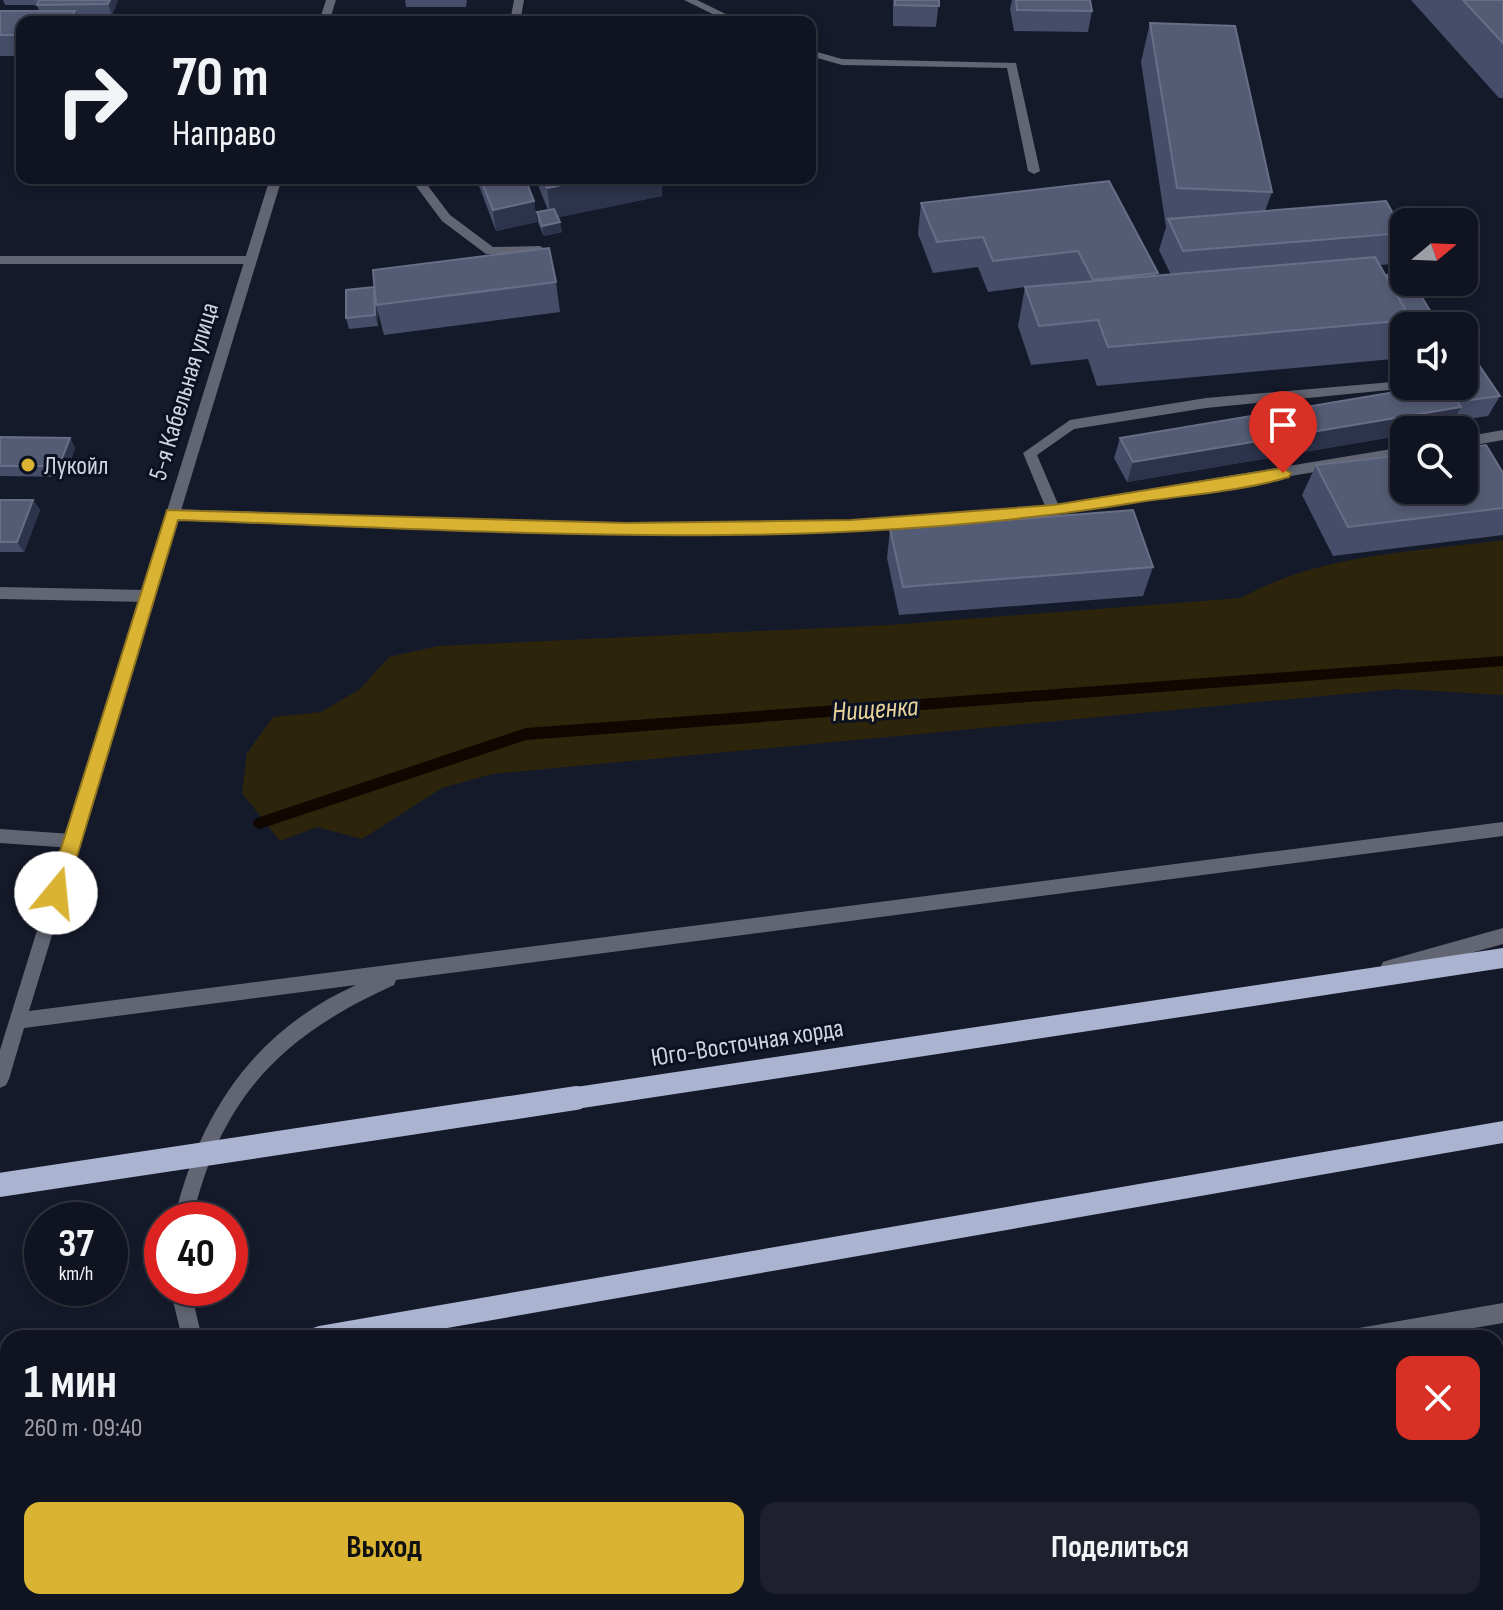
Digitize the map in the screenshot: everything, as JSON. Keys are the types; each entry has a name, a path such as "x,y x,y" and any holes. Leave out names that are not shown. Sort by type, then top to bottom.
{"main road":[{"name":"Юго-Восточная хорда","path":"0,1185 1503,958"},
{"path":"365,1330 1503,1132"}],"street":[{"path":"689,0 724,16"},
{"path":"816,55 842,62 1012,65 1034,171"},
{"name":"5-я Кабельная улица","path":"0,1079 274,184"},
{"path":"420,184 446,218 490,251 540,250"},
{"path":"0,260 251,260"},
{"path":"1054,510 1030,453 1070,425 1206,403 1390,386"},
{"path":"1478,439 1503,435"},
{"path":"172,514 626,529 851,526 1054,510 1390,454"},
{"path":"0,593 147,596"},
{"path":"17,1021 1503,829"},
{"path":"0,836 72,841"},
{"path":"1327,985 1503,936"},
{"path":"188,1202 201,1153 223,1111 250,1073 282,1040 318,1012 357,991 398,975 440,966"},
{"path":"184,1306 190,1330"},
{"path":"1405,1330 1503,1313"}],"shaded area":[{"path":"1503,540 1503,695 1398,689 492,774 442,788 362,839 317,827 280,841 242,793 247,753 273,717 321,712 360,689 389,657 438,646 889,625 1241,598 1271,583 1335,563"}],"building":[{"path":"39,0 110,0 108,4 37,5"},
{"path":"895,0 939,0 939,6 895,5"},
{"path":"1016,0 1090,0 1092,11 1017,10"},
{"path":"1463,0 1503,0 1503,43"},
{"path":"0,11 75,11 73,16 16,16 16,35 0,35"},
{"path":"1150,23 1235,26 1272,192 1177,188"},
{"path":"1109,181 1158,273 1093,280 1078,251 993,261 983,237 937,242 921,203"},
{"path":"482,184 527,184 534,201 493,210"},
{"path":"545,184 567,184 547,188"},
{"path":"1386,201 1390,208 1390,234 1183,251 1168,219"},
{"path":"554,209 560,222 542,226 537,212"},
{"path":"549,248 556,282 376,305 373,270"},
{"path":"1375,257 1390,283 1390,296 1397,296 1406,312 1390,312 1390,322 1108,347 1098,320 1039,326 1025,287"},
{"path":"374,287 375,315 346,318 346,290"},
{"path":"1398,296 1421,296 1431,312 1407,312"},
{"path":"1478,364 1500,396 1478,399"},
{"path":"1390,393 1390,400 1456,400 1461,407 1390,416 1390,419 1133,462 1120,438"},
{"path":"0,437 70,438 59,466 0,466"},
{"path":"1486,445 1503,473 1503,508 1348,527 1316,465 1390,457 1390,504 1478,504 1478,446"},
{"path":"0,500 33,500 17,542 0,542"},
{"path":"1133,510 1153,567 903,587 890,529"}],"waterway":[{"name":"Нищенка","path":"260,823 526,734 1503,661"}],"place":[{"name":"Лукойл","path":"28,465"}],"route":[{"path":"56,893 172,514 236,519 626,529 851,526 1054,510 1283,473"}]}
